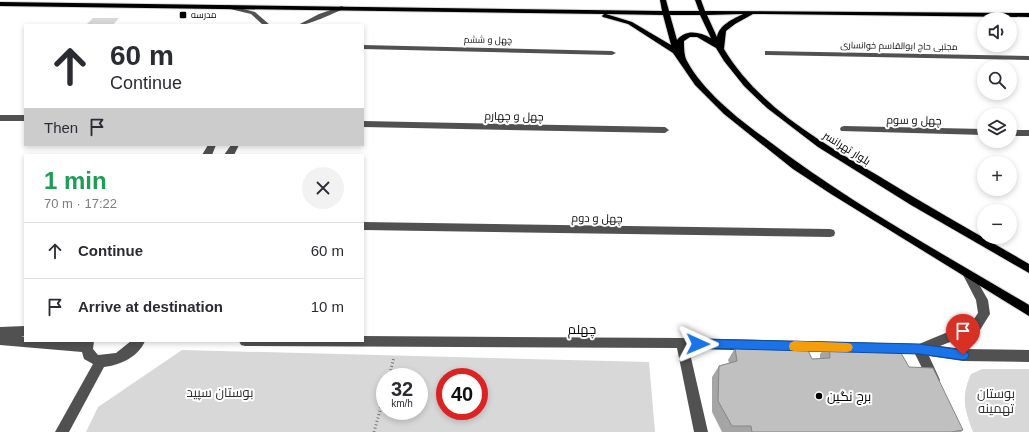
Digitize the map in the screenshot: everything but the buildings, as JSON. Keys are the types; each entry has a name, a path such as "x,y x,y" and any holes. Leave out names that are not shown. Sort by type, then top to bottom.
{"main road":[{"path":"663,0 676,51 698,83 727,112 774,150 834,192 1029,311"},
{"name":"بلوار تهرانسر","path":"698,0 701,12 721,50 742,79 777,115 802,133 917,205 1029,269"},
{"path":"0,4 667,13 756,12 1029,15"},
{"path":"583,11 630,23 676,51"},
{"path":"721,50 721,34 723,30 737,20 756,12"},
{"path":"682,60 680,40 687,36 697,35 705,37 721,50"}],"street":[{"path":"228,7 253,13 267,24"},
{"path":"303,24 320,14 342,8"},
{"name":"چهل و ششم","path":"364,47 612,53"},
{"name":"مجتبی حاج ابوالقاسم خوانساری","path":"768,54 1029,58"},
{"path":"0,118 24,118"},
{"name":"چهل و چهارم","path":"364,124 665,130"},
{"name":"چهل و سوم","path":"844,129 977,132"},
{"path":"1017,132 1029,133"},
{"name":"چهل و دوم","path":"364,226 830,233"},
{"path":"940,391 919,349 976,326 984,314 982,300 968,275"},
{"path":"0,332 24,331"},
{"path":"0,340 24,341"},
{"path":"44,342 87,344 88,354 93,359 101,361 112,360 123,356 138,342"},
{"name":"چهلم","path":"364,342 682,343 919,349 963,355 1029,356"},
{"path":"682,343 702,432"},
{"path":"62,432 101,361"}],"path":[{"path":"391,368 398,342"},
{"path":"374,432 377,420"}],"green space":[{"path":"93,18 119,18 114,24 87,24"},
{"name":"بوستان سپید","path":"182,350 649,362 655,432 86,432 98,407"},
{"name":"بوستان تهمینه","path":"982,369 1029,369 1029,432 973,432 967,416 965,403 966,389 971,374"}],"slow traffic":[{"path":"794,346 847,347"}],"place":[{"name":"مدرسه","path":"183,15"},
{"name":"برج نگین","path":"819,396"}],"route":[{"path":"698,344 919,349 963,355"}]}
